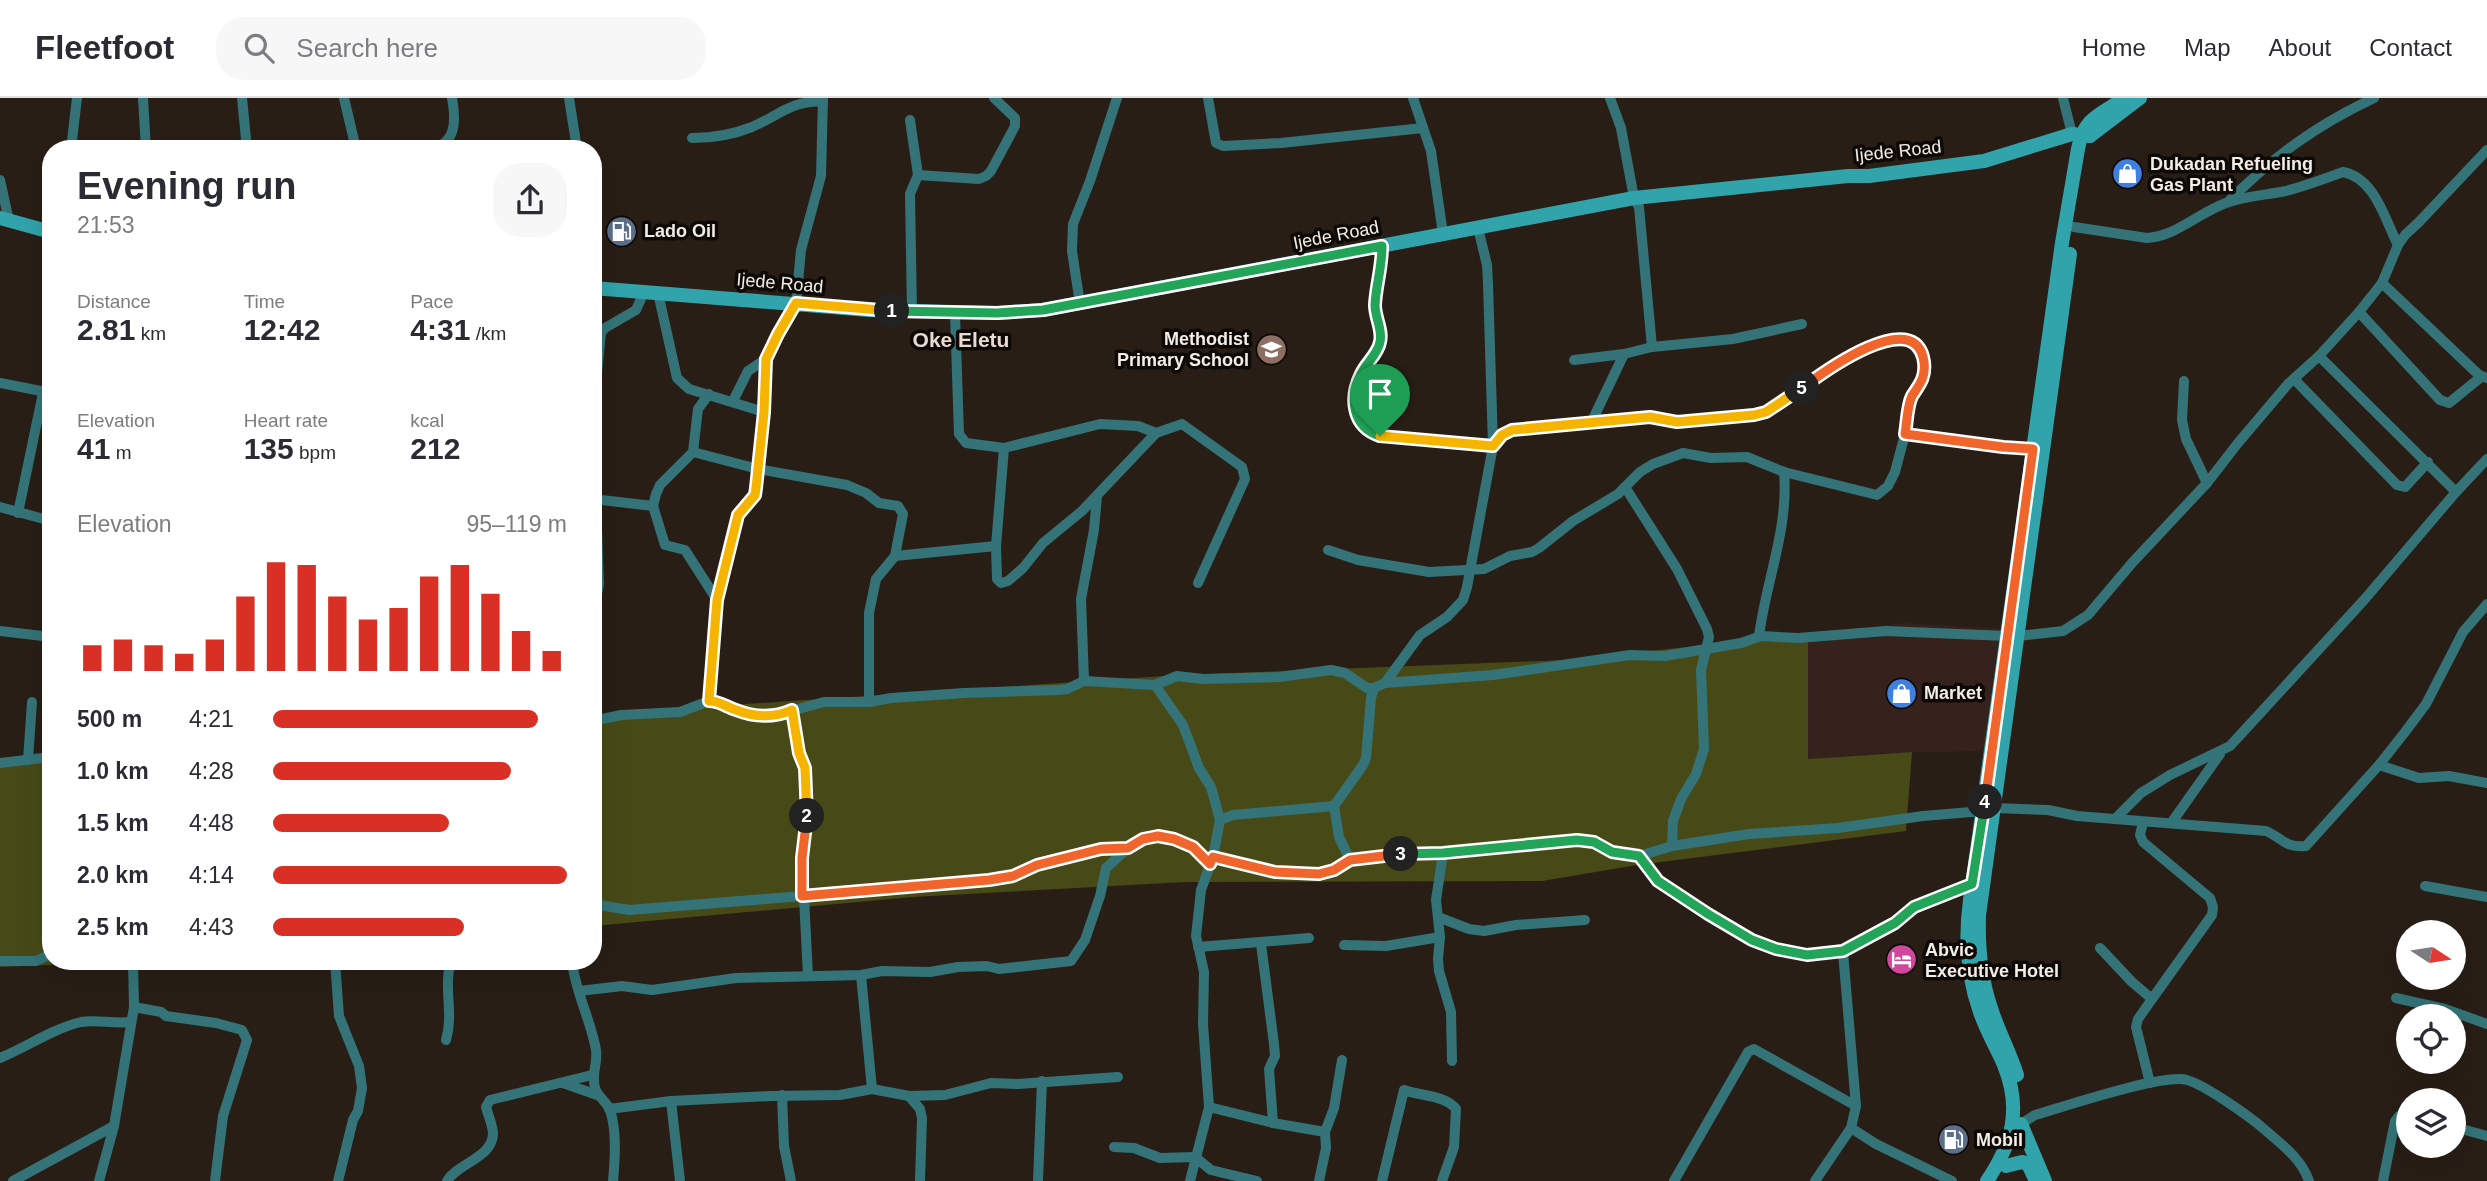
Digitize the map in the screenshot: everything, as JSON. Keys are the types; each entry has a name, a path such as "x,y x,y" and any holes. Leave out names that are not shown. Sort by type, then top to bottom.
{"main road":[{"name":"Ijede Road","path":"2081,135 2087,124 2125,98"},
{"name":"Ijede Road","path":"602,288 912,312 997,313 1043,310 1634,198 1869,176 1984,160 2081,135 2140,98"},
{"path":"1996,1181 2006,1166 2021,1124 2022,1104 2019,1080 1990,1006 1982,975 1978,936 1980,899 2012,636 2074,227 2081,135"},
{"path":"2012,636 2033,449 2063,235 2081,135"},
{"path":"5,220 42,230"},
{"path":"1987,1181 2000,1162 2013,1122 2010,1082 1979,1010 1971,976 1967,937 1972,884 1989,810"},
{"path":"2021,1124 2045,1181"},
{"path":"2006,1166 2028,1164 2036,1181"}],"street":[{"path":"72,140 77,98"},
{"path":"143,98 145,140"},
{"path":"242,98 246,140"},
{"path":"344,98 354,140"},
{"path":"447,140 450,136 454,111 452,98"},
{"path":"569,98 576,140"},
{"path":"918,175 979,179 991,171 1015,126 1016,118 994,98"},
{"path":"1080,304 1072,251 1073,223 1117,98"},
{"path":"1208,98 1214,137 1216,143 1223,146 1281,143 1423,128"},
{"path":"1413,98 1431,150 1443,234"},
{"path":"1610,98 1621,128 1634,198 1639,207 1651,347"},
{"path":"2063,98 2081,135"},
{"path":"2228,202 2256,175 2325,122 2374,98"},
{"path":"692,138 715,138 752,126 796,104 823,100 821,176 801,250 796,303 766,359 764,412 755,495 738,515 717,600 709,701"},
{"path":"910,120 918,175 911,194 912,312"},
{"path":"602,719 621,715 680,712 709,701 717,701 742,712 769,717 824,702 869,702 952,694 1059,690 1084,681 1155,685 1177,676 1279,677 1331,670 1354,677 1374,689 1630,656 1665,656 1741,643 1759,636 1798,638 1886,631 2012,636 2063,631 2088,615 2132,563 2207,483 2288,384 2319,356 2358,312 2382,283 2405,235 2487,150"},
{"path":"2074,227 2147,238 2159,237 2170,234 2200,215 2228,202 2288,190 2343,172 2360,179 2378,201 2398,245"},
{"path":"0,180 5,220"},
{"path":"1350,860 1339,838 1334,806 1366,758 1374,689 1420,635 1447,617 1463,600 1469,571 1493,446 1487,265 1478,228"},
{"path":"1382,246 1382,267 1375,308 1381,339 1379,347 1360,376 1353,406 1356,415 1371,433 1380,436 1493,446"},
{"path":"2358,312 2440,400 2449,402 2484,377 2382,283"},
{"path":"651,292 680,383 689,389 764,412"},
{"path":"602,332 636,310 651,292"},
{"path":"955,313 959,434 966,443 1004,448 1100,424 1138,426 1156,433"},
{"path":"1574,360 1625,354 1651,347 1733,339 1802,324"},
{"path":"1328,550 1358,560 1429,572 1483,569 1510,556 1539,548 1573,521 1618,494 1640,472 1683,453 1711,458 1747,457 1784,472 1877,495 1888,486 1895,472 1910,402 1922,384 1924,362 1914,345 1888,340 1865,348 1826,371 1766,412 1677,422 1650,417 1512,430 1502,435 1493,446"},
{"path":"1592,421 1625,354"},
{"path":"2319,356 2456,492"},
{"path":"733,401 748,371 766,359"},
{"path":"2295,380 2397,485 2405,487 2428,462"},
{"path":"2184,381 2182,420 2186,439 2207,483"},
{"path":"0,383 42,392"},
{"path":"709,394 698,409 693,452 660,485 653,506 665,545 685,550 717,600"},
{"path":"18,513 42,414"},
{"path":"1004,448 996,546 997,579 1001,583 1008,581 1023,568 1043,543 1097,496 1156,433 1182,424 1242,467 1245,473 1245,479 1198,583"},
{"path":"1905,434 2033,449"},
{"path":"693,452 758,469 847,485 866,493 879,503 898,506 903,514 895,556 876,579 869,613 869,702"},
{"path":"2172,822 2221,752 2257,718 2487,459"},
{"path":"1759,636 1762,610 1785,510 1784,472"},
{"path":"1625,487 1676,569 1709,637 1701,670 1704,749 1696,774 1681,799 1673,821 1672,846"},
{"path":"1084,681 1081,599 1094,530 1097,496"},
{"path":"602,501 653,506"},
{"path":"0,508 42,519"},
{"path":"895,556 996,546"},
{"path":"579,991 622,986 652,990 736,978 861,975 882,971 930,972 987,966 999,969 1071,961 1085,940 1106,868 1128,848 1150,836 1166,837 1193,847 1211,860 1264,870 1308,874 1334,870 1350,860 1395,854 1443,853 1577,840 1594,842 1612,852 1639,856 1672,846 1749,834 1838,828 1989,810 2048,810 2077,816 2266,831 2294,848 2306,846 2379,765 2426,704 2463,632 2487,604"},
{"path":"0,631 42,635"},
{"path":"1155,685 1190,738 1199,768 1214,796 1220,820 1201,890 1196,936 1204,972 1203,1024 1209,1107 1190,1181"},
{"path":"28,760 32,702"},
{"path":"792,710 799,753 806,775 804,791 807,812 802,858 802,896 808,976"},
{"path":"2115,819 2141,793 2170,775 2221,752"},
{"path":"0,762 42,758"},
{"path":"2379,765 2420,778 2449,776 2487,783"},
{"path":"1220,820 1233,815 1334,806"},
{"path":"2143,822 2140,835 2143,842 2210,898 2213,907 2212,915 2138,1019 2136,1027 2150,1083"},
{"path":"602,906 629,910 989,880 1013,876 1037,865 1101,849 1128,848"},
{"path":"1443,853 1436,900 1440,937 1439,971 1451,1012 1452,1061"},
{"path":"1639,856 1658,881 1679,897 1752,940 1776,949 1807,955 1843,951 1895,923 1914,907 1972,884"},
{"path":"2425,886 2487,897"},
{"path":"1438,917 1469,929 1484,931 1516,925 1585,920"},
{"path":"1344,945 1386,946 1440,937"},
{"path":"1198,947 1261,944 1309,938"},
{"path":"1261,944 1275,1056 1269,1069 1273,1124"},
{"path":"2100,948 2152,999"},
{"path":"1815,1181 1851,1128 1856,1106 1843,951"},
{"path":"0,961 36,961 42,958"},
{"path":"99,1181 114,1126 134,1007 134,970"},
{"path":"336,970 339,1016 359,1066 362,1088 338,1181"},
{"path":"446,1040 450,1026 448,970"},
{"path":"573,970 596,1049 592,1075 597,1095"},
{"path":"861,975 873,1089"},
{"path":"2396,998 2445,1009 2487,1024"},
{"path":"134,1007 162,1012 166,1016 216,1023 242,1030 247,1040 223,1116 215,1181"},
{"path":"0,1058 54,1031 81,1022 130,1022"},
{"path":"1674,1181 1748,1052 1754,1049 1856,1106"},
{"path":"1319,1181 1326,1148 1325,1132 1334,1108 1342,1060"},
{"path":"447,1181 463,1165 487,1150 493,1134 486,1107 490,1100 531,1091 542,1085 563,1083 592,1075"},
{"path":"610,1109 671,1101 840,1095 873,1089 909,1096 945,1095 991,1083 1118,1077"},
{"path":"2021,1124 2035,1115 2150,1083 2183,1078 2249,1117 2301,1163 2309,1181"},
{"path":"1038,1181 1042,1082"},
{"path":"563,1083 597,1095 610,1109 614,1144 613,1181"},
{"path":"1382,1181 1404,1090 1446,1101 1456,1109 1454,1147 1442,1181"},
{"path":"782,1096 784,1146 791,1181"},
{"path":"909,1096 920,1109 922,1118 920,1181"},
{"path":"671,1101 680,1181"},
{"path":"1209,1107 1273,1124 1325,1132"},
{"path":"2383,1181 2396,1120"},
{"path":"13,1181 114,1126"},
{"path":"1851,1128 1876,1144 1952,1181"},
{"path":"2466,1131 2487,1136"},
{"path":"1114,1147 1134,1148 1160,1158 1195,1157 1211,1170 1257,1181"}],"shaded area":[{"name":"Market","path":"1904,623 2004,629 1985,751 1878,753 1808,759 1808,634"}],"green space":[{"path":"1808,634 1808,759 1912,752 1906,831 1637,865 1542,881 1186,882 913,897 602,925 602,717 671,709 1179,675 1566,660"},
{"path":"42,758 42,965 0,967 0,760"}],"place":[{"name":"Dukadan Refueling Gas Plant","path":"2127,174"},
{"name":"Lado Oil","path":"621,231"},
{"name":"Methodist Primary School","path":"1272,349"},
{"name":"Market","path":"1901,693"},
{"name":"Abvic Executive Hotel","path":"1902,960"},
{"name":"Mobil","path":"1953,1140"}],"district":[{"name":"Oke Eletu","path":"961,340"}],"route":[{"path":"1382,246 1382,267 1375,308 1381,339 1379,347 1360,376 1353,406 1362,425 1371,433 1380,436 1493,446 1502,435 1512,430 1650,417 1677,422 1754,415 1766,412 1865,348 1888,340 1908,341 1914,345 1921,353 1924,368 1922,384 1910,402 1905,434 2033,449 1972,884 1914,907 1895,923 1843,951 1807,955 1776,949 1752,940 1679,897 1658,881 1639,856 1612,852 1594,842 1577,840 1443,853 1395,854 1350,860 1334,870 1308,874 1275,872 1213,857 1210,864 1193,847 1174,839 1150,836 1128,848 1101,849 1037,865 1013,876 955,885 802,896 802,858 807,812 804,791 806,775 799,753 792,710 769,717 733,710 717,701 709,701 717,600 738,515 755,495 764,412 766,359 796,303 869,310 955,313 1043,310 1382,246"}]}
